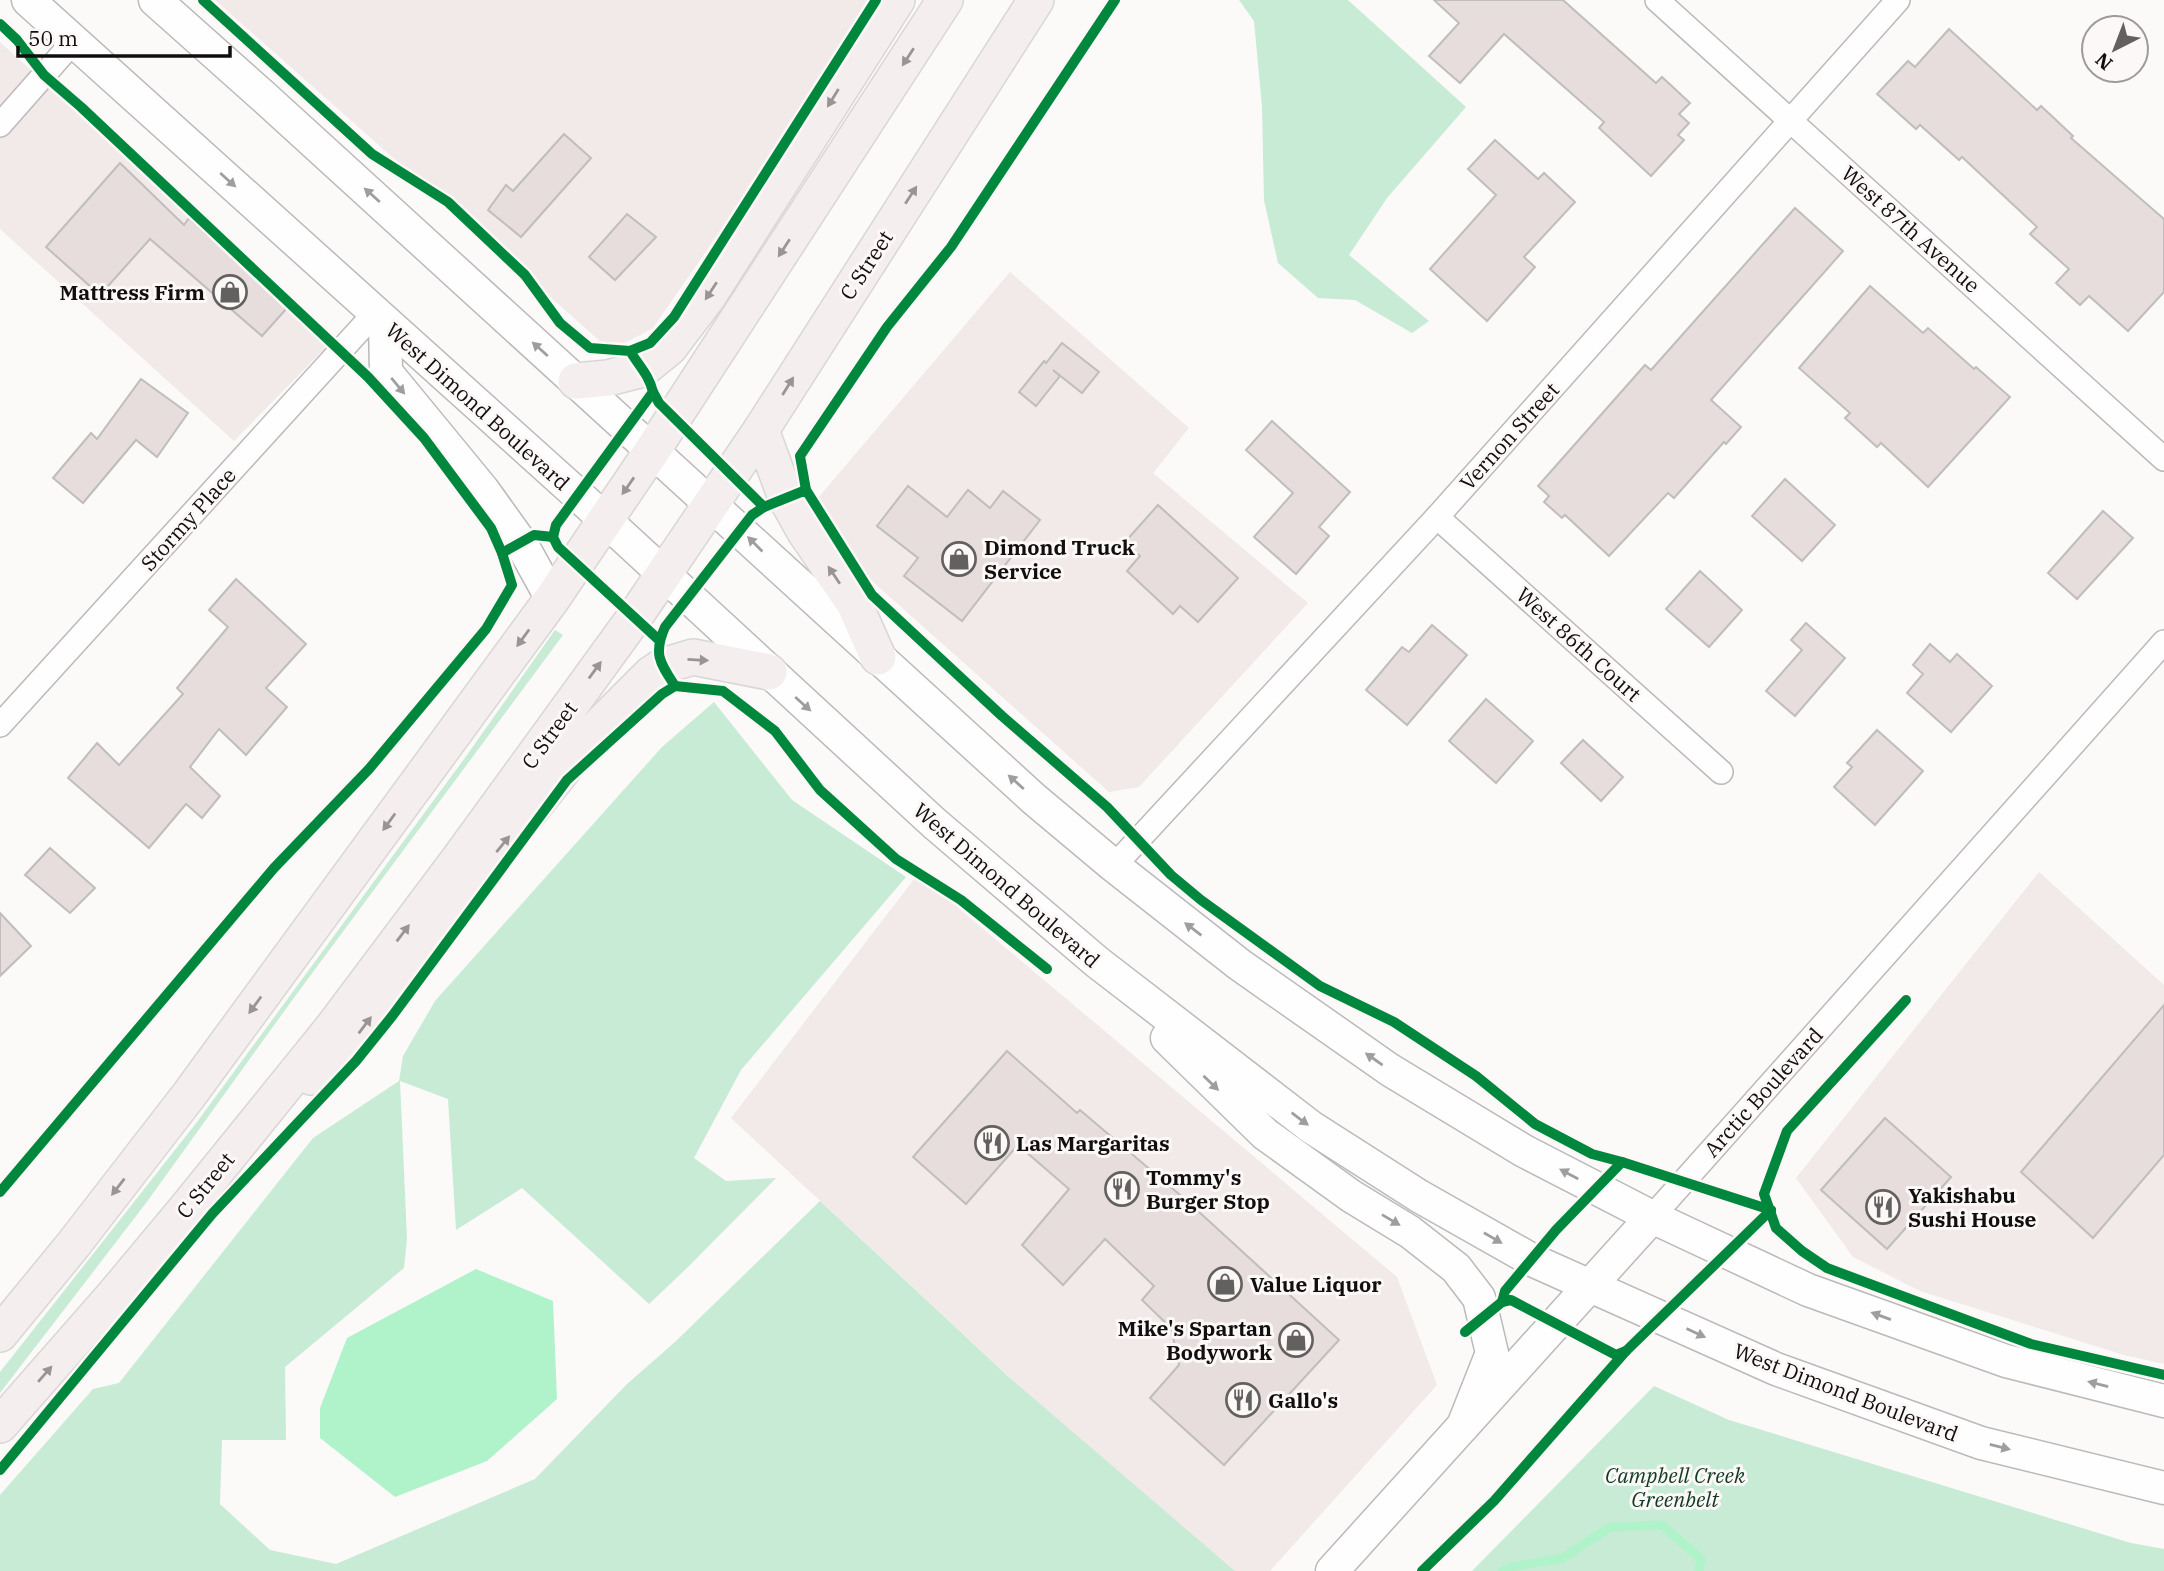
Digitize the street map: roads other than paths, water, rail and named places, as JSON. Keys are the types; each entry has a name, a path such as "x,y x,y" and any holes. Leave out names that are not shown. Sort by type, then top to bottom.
{"main road":[{"name":"West Dimond Boulevard","path":"28,0 934,823 1097,962 1311,1127 1430,1202 1532,1259 1776,1369 1981,1443 2164,1489"},
{"path":"155,0 275,106 1034,799 1240,965 1390,1070 1524,1151 1652,1217 1808,1290 1993,1356 2164,1401"},
{"path":"576,381 608,379 643,369 669,348 707,298 897,0"},
{"path":"0,1334 189,1095 552,598 652,451 945,0"},
{"name":"C Street","path":"0,1425 122,1285 333,1027 459,859 634,618 761,430 1036,0"},
{"path":"380,318 386,372 483,490 521,543 552,598"},
{"path":"761,430 786,498 805,532 854,603 878,657"},
{"path":"259,1118 351,1044 593,732 651,674 663,666 693,657 769,672"},
{"path":"1097,962 1189,1062 1265,1135 1351,1196 1410,1232 1456,1268 1479,1298 1492,1353 1462,1426"},
{"name":"Arctic Boulevard","path":"1332,1571 1652,1217"}],"street":[{"name":"West 87th Avenue","path":"1657,0 2164,459"},
{"name":"Vernon Street","path":"1114,866 1437,517 1898,0"},
{"path":"0,125 73,42"},
{"name":"Stormy Place","path":"0,725 380,318"},
{"name":"West 86th Court","path":"1437,517 1721,772"},
{"name":"Arctic Boulevard","path":"1652,1217 2164,642"}],"waterway":[{"path":"1503,1571 1511,1567 1563,1558 1610,1527 1662,1525 1701,1559 1699,1571"}],"place":[{"name":"Mattress Firm","path":"230,292"},
{"name":"Dimond Truck Service","path":"959,559"},
{"name":"Las Margaritas","path":"992,1143"},
{"name":"Tommy's Burger Stop","path":"1122,1189"},
{"name":"Yakishabu Sushi House","path":"1883,1207"},
{"name":"Value Liquor","path":"1225,1284"},
{"name":"Mike's Spartan Bodywork","path":"1296,1340"},
{"name":"Gallo's","path":"1243,1400"}],"park label":[{"name":"Campbell Creek Greenbelt","path":"1675,1487"}]}
